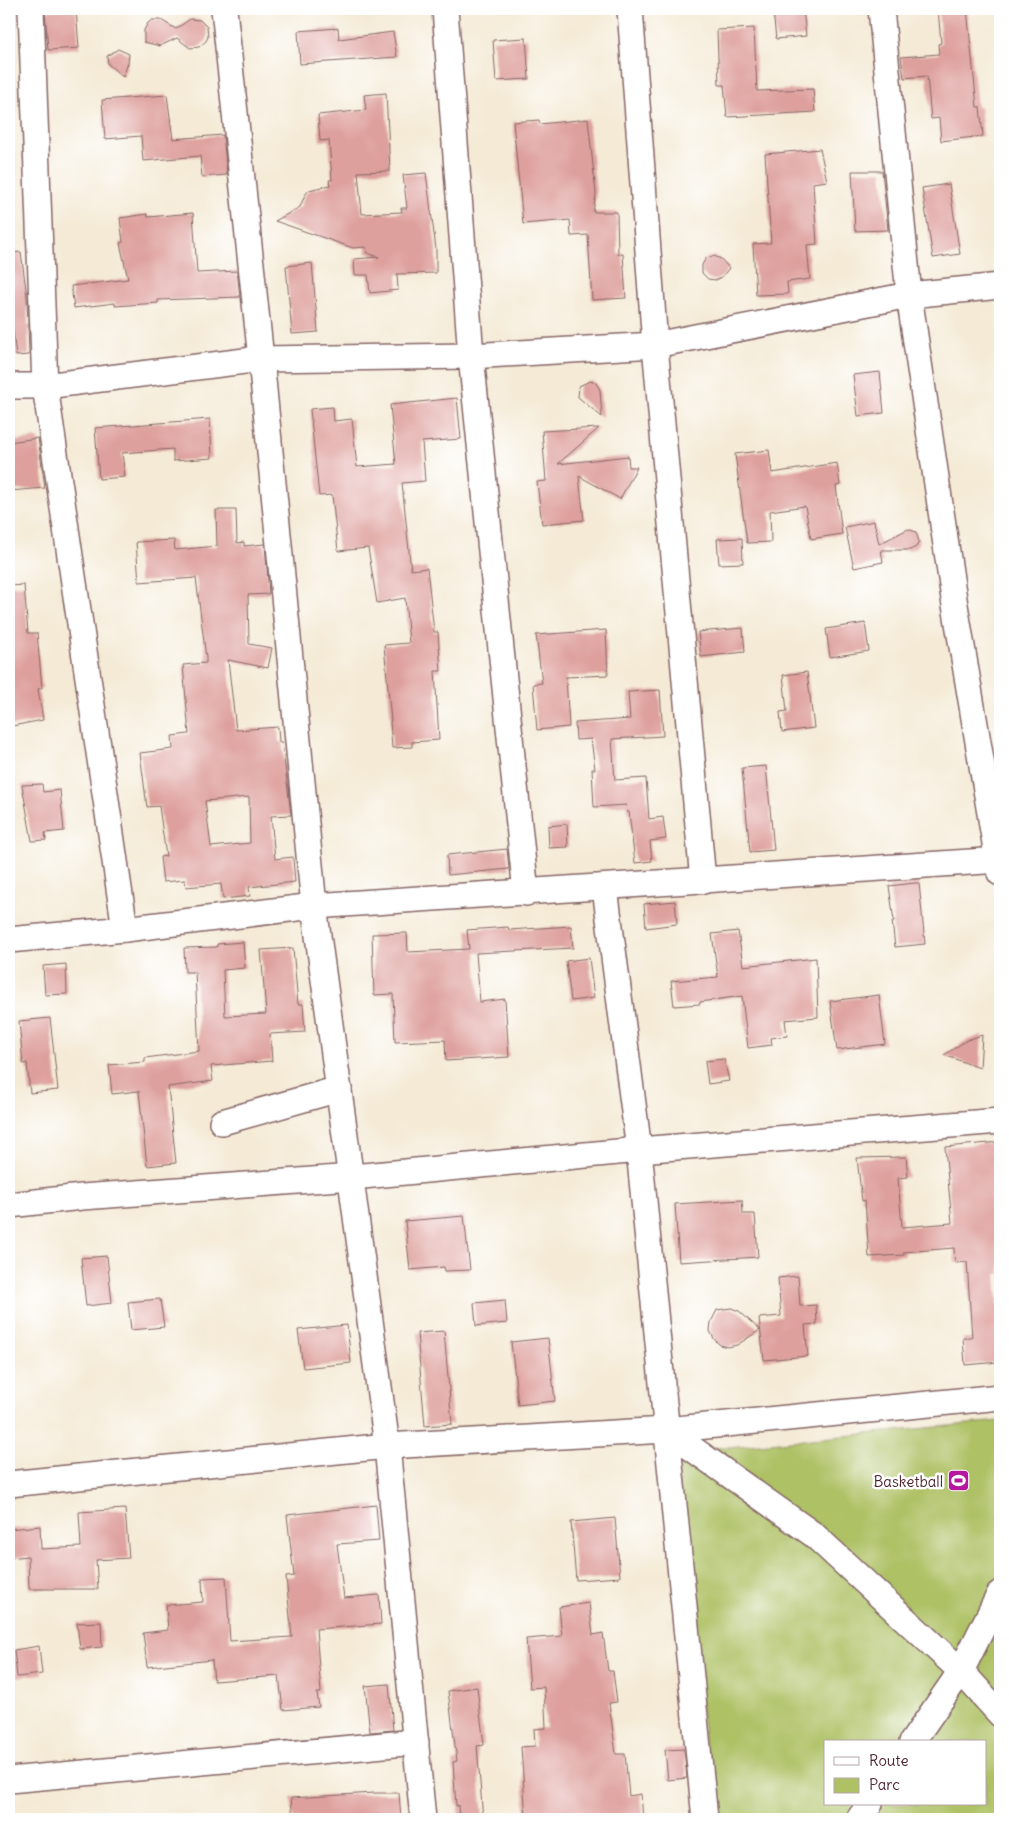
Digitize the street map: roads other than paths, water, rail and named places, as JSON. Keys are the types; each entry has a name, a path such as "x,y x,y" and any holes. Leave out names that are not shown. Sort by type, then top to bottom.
{"street":[{"path":"31,9 45,386 125,929"},
{"path":"224,9 261,359 314,906 388,1446 423,1819"},
{"path":"445,9 471,356 526,893"},
{"path":"630,9 655,345 703,880"},
{"path":"9,940 125,929 314,906 703,880 999,865 954,599 909,295 881,9"},
{"path":"9,386 45,386 261,359 471,356 655,345 909,295 1000,286"},
{"path":"605,888 639,1150 705,1819"},
{"path":"222,1122 339,1089"},
{"path":"9,1205 82,1197 352,1177 639,1150 1000,1121"},
{"path":"9,1484 388,1446 666,1430 1000,1397"},
{"path":"666,1430 814,1535 961,1671 1000,1714"},
{"path":"913,1740 961,1671 1000,1593"},
{"path":"9,1780 416,1742"},
{"path":"859,1819 869,1806"}],"place":[{"name":"Basketball","path":"959,1481"}]}
